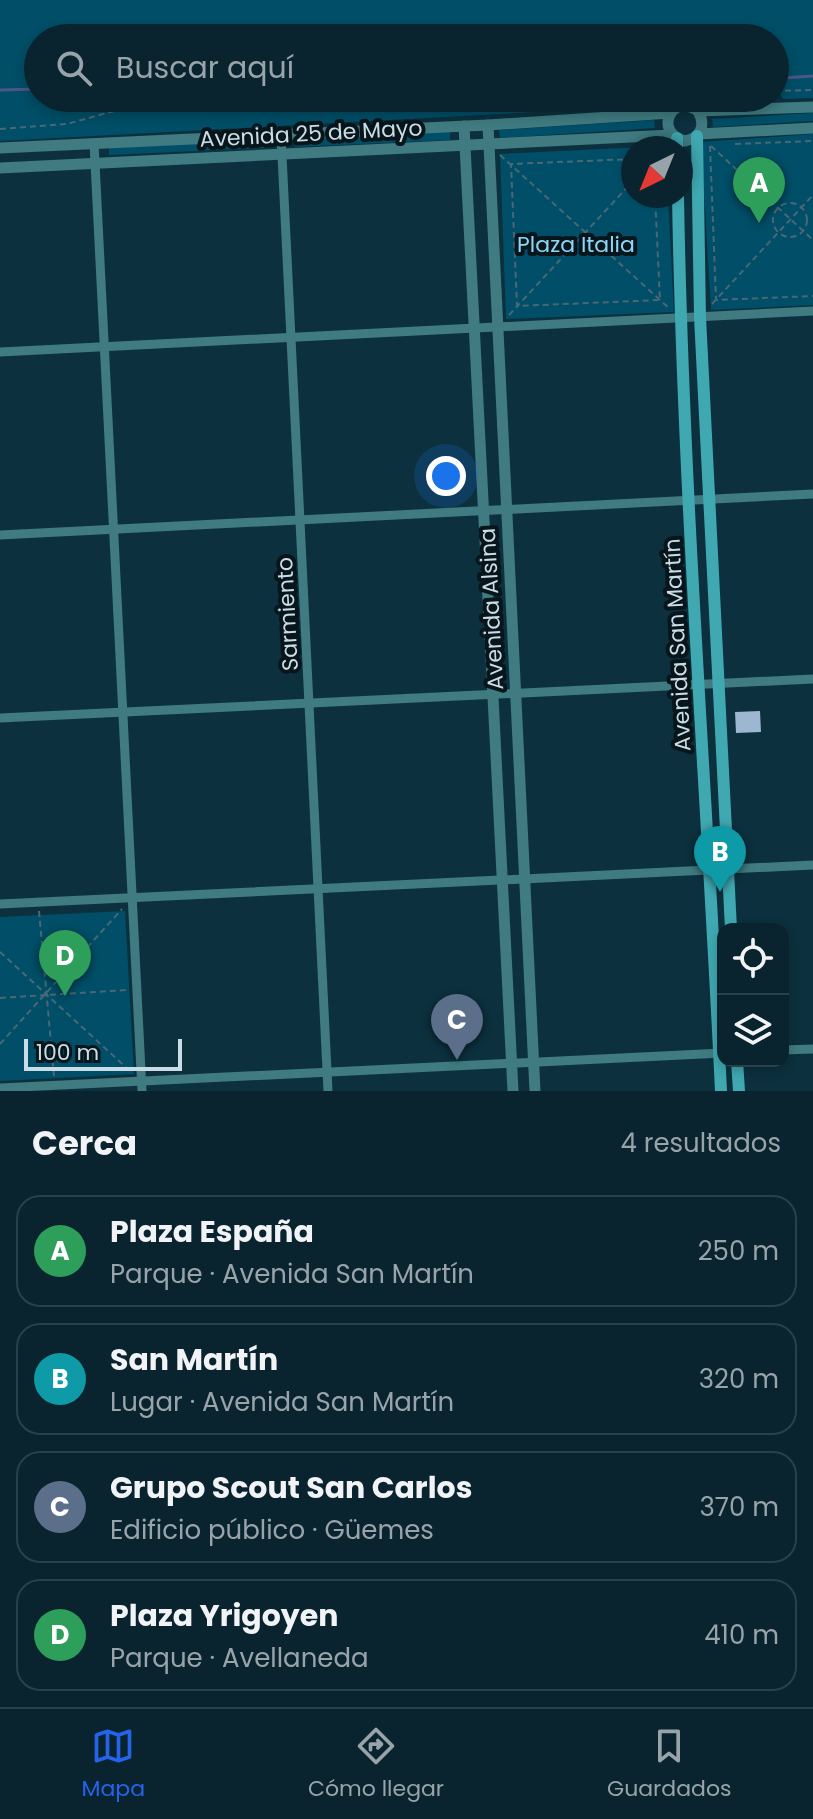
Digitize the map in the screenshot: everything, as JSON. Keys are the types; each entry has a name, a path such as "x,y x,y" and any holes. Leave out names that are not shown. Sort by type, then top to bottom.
{"main road":[{"name":"Avenida San Martín","path":"698,135 700,317 731,923"},
{"name":"Avenida San Martín","path":"678,208 688,500 717,995"},
{"name":"Avenida San Martín","path":"721,1067 721,1091"},
{"path":"737,1067 739,1091"}],"street":[{"path":"789,108 813,107"},
{"path":"698,135 703,126 699,112"},
{"path":"671,113 668,128 673,136"},
{"name":"Avenida 25 de Mayo","path":"0,148 488,125 671,113"},
{"name":"Avenida Alsina","path":"488,125 535,1091"},
{"name":"Avenida Alsina","path":"464,126 513,1091"},
{"path":"693,137 813,128"},
{"name":"Sarmiento","path":"281,135 328,1091"},
{"name":"Avenida 25 de Mayo","path":"0,168 488,144 621,141"},
{"path":"94,143 141,1086"},
{"path":"0,352 813,311"},
{"path":"0,535 813,494"},
{"path":"0,718 813,679"},
{"path":"0,904 813,865"},
{"path":"789,1050 813,1049"},
{"path":"0,1088 141,1086 327,1072 717,1053"}],"path":[{"path":"789,91 813,90"},
{"path":"0,129 67,124 110,112"},
{"path":"724,144 813,141"},
{"path":"488,144 680,318"},
{"path":"716,300 710,145 813,240"},
{"path":"511,164 621,159"},
{"path":"511,164 517,306"},
{"path":"497,327 621,194"},
{"path":"700,317 813,195"},
{"path":"791,203 801,207 807,218 803,231 791,237 779,232 773,220 778,208 791,203"},
{"path":"656,208 660,300"},
{"path":"716,300 813,296"},
{"path":"517,306 660,300"},
{"path":"0,1044 132,898"},
{"path":"39,903 55,1085"},
{"path":"0,952 141,1086"},
{"path":"0,998 137,989"}],"green space":[{"path":"0,0 813,0 813,98 789,99 789,24 24,24 24,112 536,112 0,141"},
{"path":"813,113 813,121 713,127 712,119"},
{"path":"654,120 655,128 500,138 499,130"},
{"path":"450,131 450,140 295,147 295,139"},
{"path":"813,134 813,305 711,310 701,142"},
{"path":"264,140 264,148 109,155 109,147"},
{"name":"Plaza Italia","path":"621,148 621,208 669,208 674,312 506,319 500,154"},
{"path":"125,911 134,1074 0,1081 0,917"}],"building":[{"path":"760,711 761,732 736,733 735,712"}],"waterway":[{"path":"789,78 813,76"},
{"path":"0,90 24,89"}],"place":[{"name":"Plaza España","path":"759,223"},
{"name":"San Martín","path":"720,892"},
{"name":"Plaza Yrigoyen","path":"65,996"},
{"name":"Grupo Scout San Carlos","path":"457,1060"}]}
